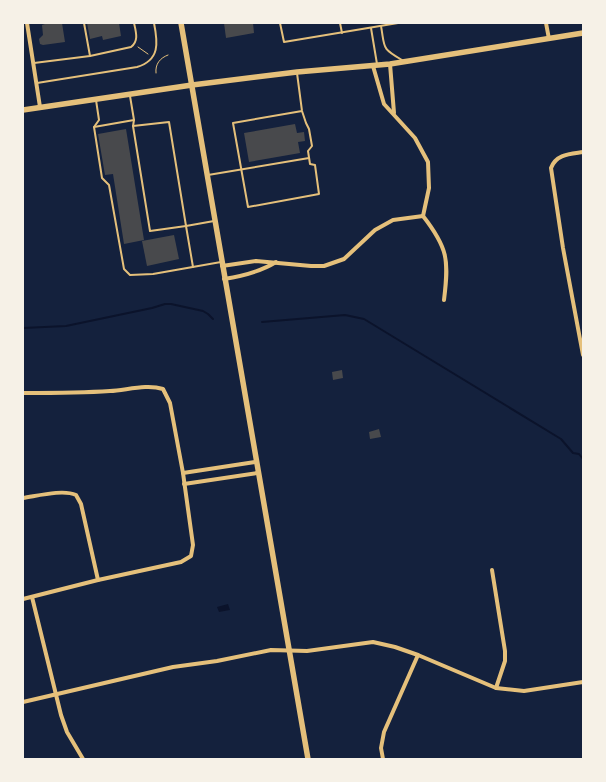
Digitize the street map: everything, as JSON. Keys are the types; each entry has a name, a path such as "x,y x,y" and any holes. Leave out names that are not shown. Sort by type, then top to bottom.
{"street":[{"path":"27,23 40,107"},
{"path":"181,23 255,462 308,759"},
{"path":"546,23 549,39"},
{"path":"23,110 192,84 297,72 390,64 583,33"},
{"path":"390,64 394,114"},
{"path":"375,66 384,104 415,138 428,162 429,188 423,216 436,233 445,252 447,275 444,300"},
{"path":"583,152 556,159 551,168 551,176 583,355"},
{"path":"222,264 256,261 324,266 344,259 375,230 393,220 423,216"},
{"path":"224,279 264,270 277,262"},
{"path":"23,393 110,391 149,387 163,389 170,403 183,473 193,540 192,554 189,558 181,562 98,580 23,599"},
{"path":"183,473 255,462"},
{"path":"184,484 257,473"},
{"path":"23,498 63,492 70,492 76,495 81,504 98,580"},
{"path":"492,570 505,651 505,660 496,688"},
{"path":"32,597 55,694 65,728 83,759"},
{"path":"23,702 173,667 271,650 307,651 372,642 395,647 418,655 496,688 524,691 583,682"},
{"path":"383,759 381,748 384,732 418,655"}],"lane":[{"path":"84,23 90,56"},
{"path":"33,64 90,56 131,47 137,40 134,23"},
{"path":"36,83 136,67 145,64 152,57 156,48 157,39 154,23"},
{"path":"280,23 284,42 398,23"},
{"path":"340,23 342,33"},
{"path":"381,26 384,47 388,52 404,62"},
{"path":"371,28 375,66"},
{"path":"297,72 302,111 310,130 312,146 308,151 310,164 315,166 319,194 248,207 233,123 302,111"},
{"path":"130,93 134,120 133,126 150,232 215,221"},
{"path":"96,98 99,120 94,127 102,178 109,185 124,269 130,275 153,274 222,264"},
{"path":"94,127 134,120"},
{"path":"133,126 169,122 193,267"},
{"path":"207,175 309,158"}],"path":[{"path":"138,47 149,54"},
{"path":"156,73 156,66 159,61 164,56 168,55"},
{"path":"155,59 159,61"}],"water":[{"path":"228,604 230,610 219,612 217,607"}],"building":[{"path":"45,23 62,23 65,42 43,45 40,44 39,39 43,35 42,25"},
{"path":"87,23 119,23 121,36 103,40 102,36 90,39"},
{"path":"224,23 253,23 254,33 226,38"},
{"path":"295,124 297,133 304,132 305,141 298,142 300,153 249,162 244,133"},
{"path":"126,129 144,240 124,244 113,174 105,175 98,134"},
{"path":"174,235 179,259 147,266 142,241"},
{"path":"342,370 343,378 333,380 332,372"},
{"path":"379,429 381,437 370,439 369,432"}],"waterway":[{"path":"23,328 66,326 165,304 203,311 213,319"},
{"path":"262,322 345,315 364,319 561,439 573,453 579,454 583,459"}]}
